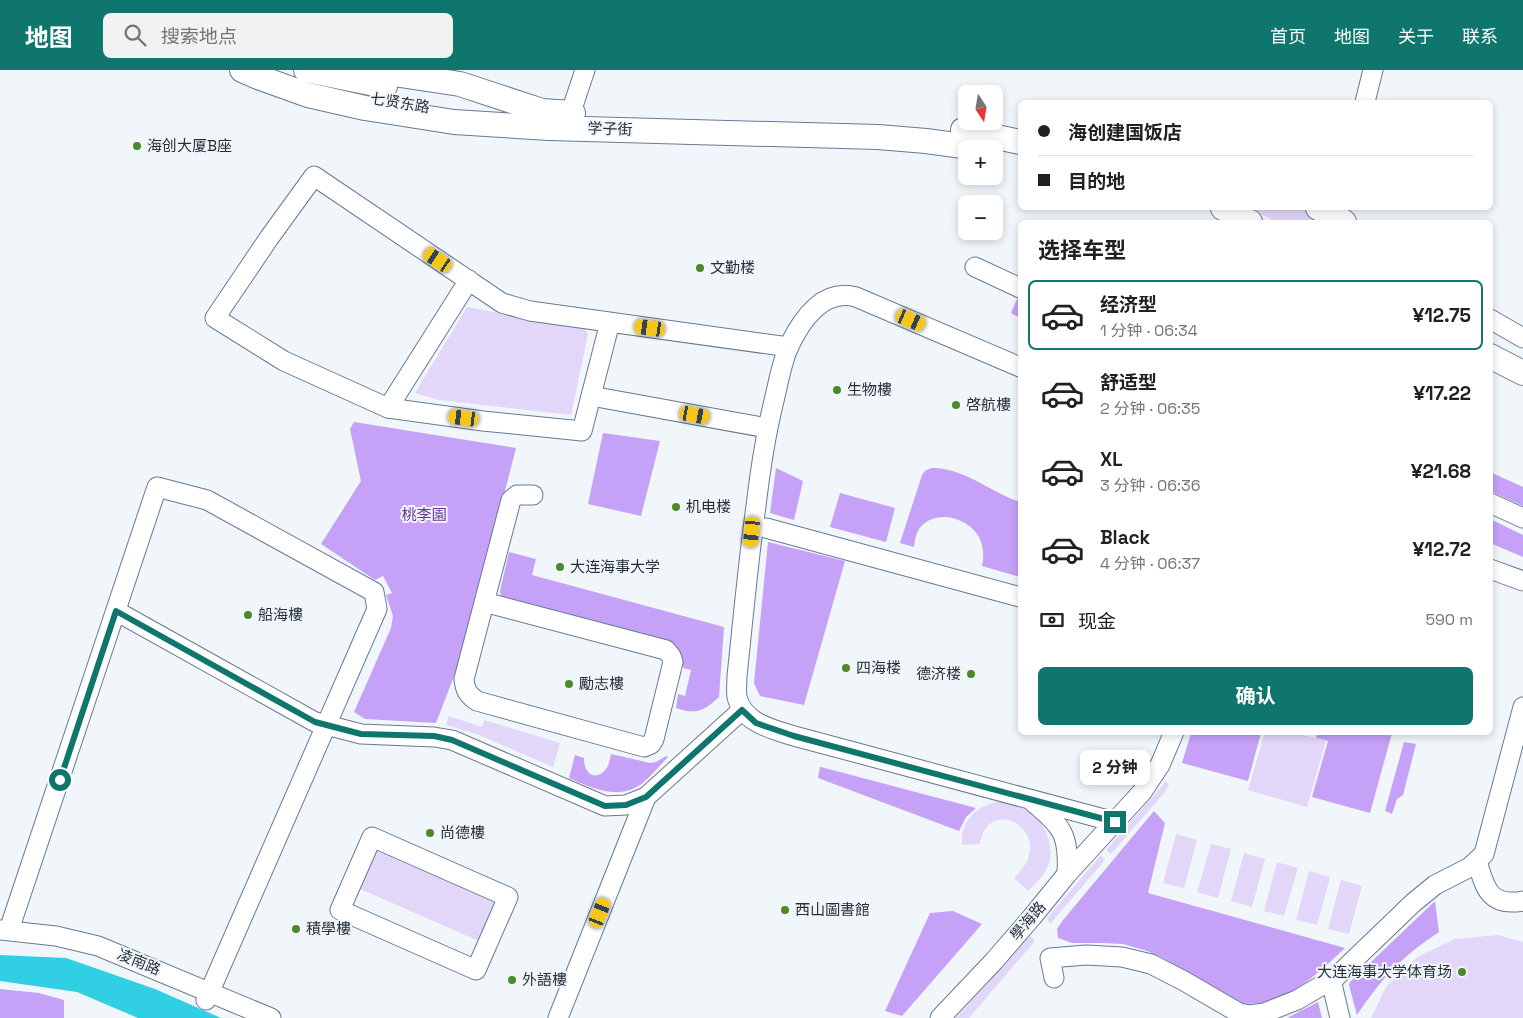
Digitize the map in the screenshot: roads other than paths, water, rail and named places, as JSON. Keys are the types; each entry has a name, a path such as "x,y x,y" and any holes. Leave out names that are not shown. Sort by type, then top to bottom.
{"main road":[{"name":"学子街","path":"242,70 308,95 365,108 454,122 569,120 878,137 958,145"},
{"name":"七贤东路","path":"262,70 310,87 368,98 456,111 541,119"},
{"name":"七贤东路","path":"306,70 541,119"},
{"name":"学子街","path":"368,70 460,84 541,119"},
{"name":"学子街","path":"569,120 915,125 970,131 1018,142"},
{"path":"1003,153 1018,156"},
{"path":"1227,210 1246,220"},
{"path":"1493,358 1523,373"},
{"path":"1493,375 1523,390"}],"street":[{"path":"569,120 585,70"},
{"path":"1366,100 1373,70"},
{"path":"610,322 582,431 483,421 388,408 284,362 215,318 314,176 502,303 530,311 610,322 789,347"},
{"path":"975,267 1018,287"},
{"path":"388,408 469,280"},
{"path":"1018,366 850,295 833,296 824,300 813,310 802,324 789,347 767,428 752,532 737,676 738,697 742,710 756,723 794,736 1115,822"},
{"path":"1493,321 1523,338"},
{"path":"591,396 767,428"},
{"path":"5,930 158,487 207,500 374,592 377,609 207,996"},
{"path":"484,602 666,650 673,662 654,740 651,744 644,747 477,701 466,691 464,679 484,602 511,500 517,495 533,495"},
{"path":"1493,504 1523,518"},
{"path":"766,528 1018,596"},
{"path":"1493,570 1523,581"},
{"path":"116,611 315,722 361,734 434,736 452,740 605,806 626,805 646,797 742,710"},
{"path":"1054,978 1050,958 1086,955 1122,957 1151,964 1248,1017 1297,1000 1336,977 1412,903 1427,891 1435,885 1470,868 1484,854 1523,707"},
{"name":"學海路","path":"940,1018 1000,954 1067,874 1142,792 1160,764 1173,735"},
{"path":"558,1018 646,797"},
{"path":"1028,798 1057,823 1064,837 1068,852 1067,874"},
{"path":"372,837 508,897 476,970 340,910 372,837"},
{"path":"1477,861 1488,893 1498,900 1510,903 1523,901"},
{"name":"凌南路","path":"5,930 56,936 98,946 207,996 270,1018"},
{"path":"1331,980 1340,1018"}],"water":[{"path":"0,955 66,958 155,989 221,1018 138,1018 77,992 0,981"}],"place":[{"name":"海创大厦B座","path":"137,146"},
{"name":"文勤楼","path":"700,268"},
{"name":"生物樓","path":"837,390"},
{"name":"啓航樓","path":"956,405"},
{"name":"机电楼","path":"676,507"},
{"name":"大连海事大学","path":"560,567"},
{"name":"船海樓","path":"248,615"},
{"name":"四海楼","path":"846,668"},
{"name":"德济楼","path":"971,674"},
{"name":"勵志樓","path":"569,684"},
{"name":"尚德樓","path":"430,833"},
{"name":"西山圖書館","path":"785,910"},
{"name":"積學樓","path":"296,929"},
{"name":"大连海事大学体育场","path":"1462,972"},
{"name":"外語樓","path":"512,980"}],"park label":[{"name":"桃李園","path":"424,515"}]}
